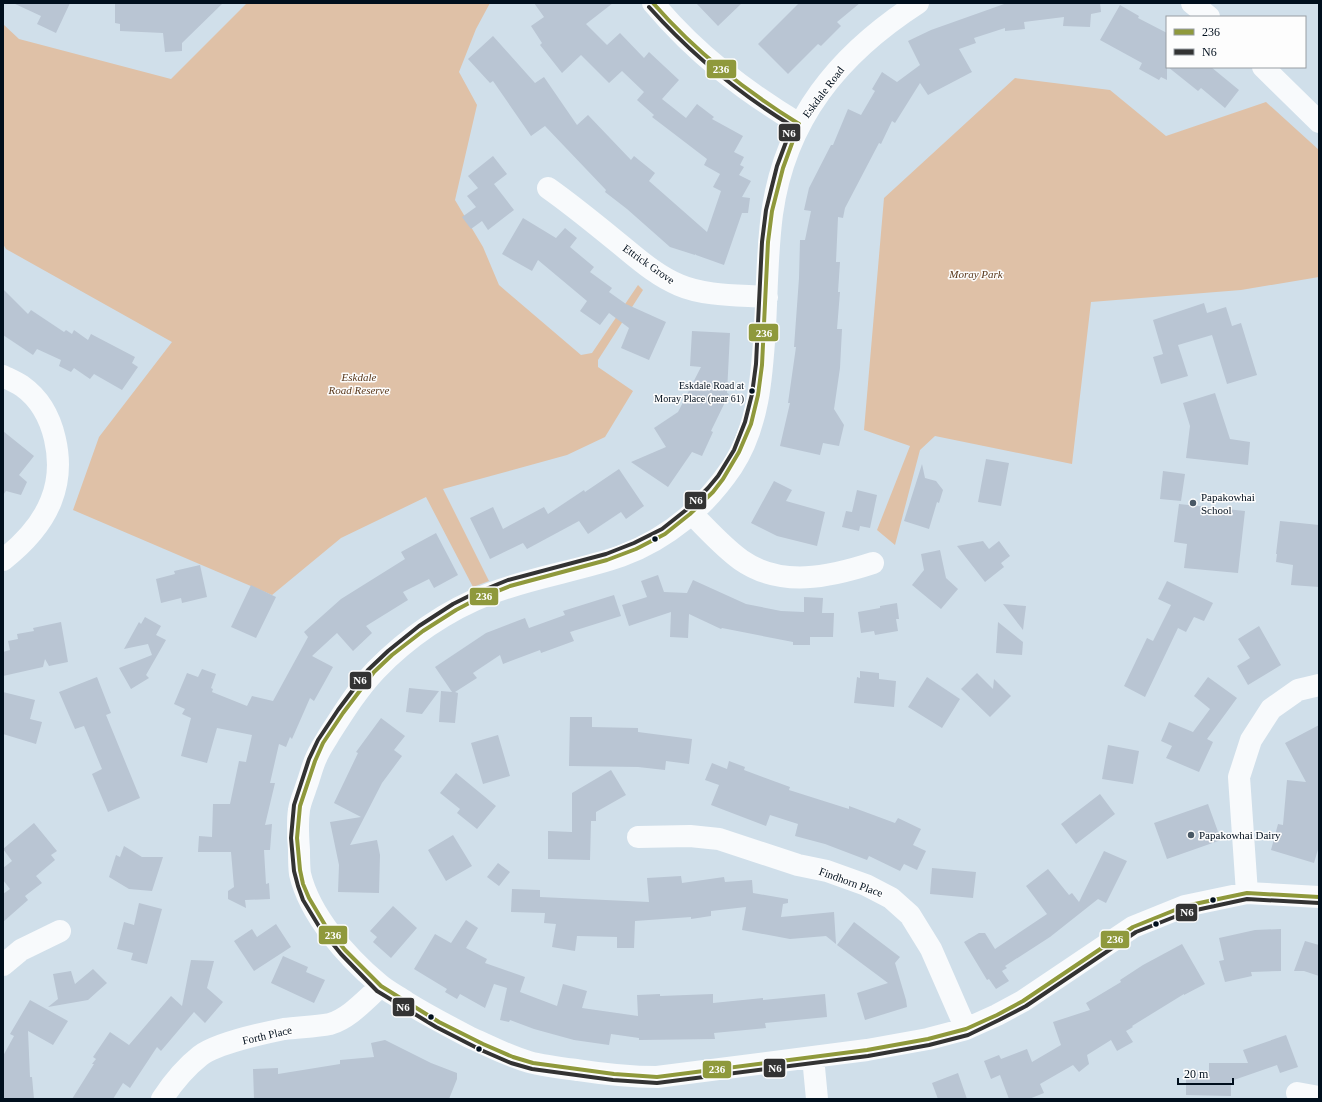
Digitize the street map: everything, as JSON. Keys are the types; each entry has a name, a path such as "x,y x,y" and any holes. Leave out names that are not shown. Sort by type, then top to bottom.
{"street":[{"path":"653,3 692,46 732,79 762,101 799,124"},
{"name":"Eskdale Road","path":"918,3 875,33 846,62 823,88 799,124 780,175 772,210 768,243 764,352 757,406 744,445 734,463 721,482 692,514 649,544 620,556 511,586 457,608 405,644 375,671 344,711 318,754 299,807 298,838 300,873 310,901 326,927 347,953 381,986 444,1025 501,1052 529,1062 624,1076 657,1076 813,1057 905,1043 966,1029 1023,1001 1133,927 1185,906 1247,893 1319,897"},
{"path":"1192,3 1208,16"},
{"path":"1264,68 1319,122"},
{"name":"Ettrick Grove","path":"548,188 578,210 646,265 680,286 700,292 767,297"},
{"path":"3,376 23,387 35,398 51,423 56,441 58,469 54,492 45,512 22,543 3,560"},
{"path":"692,514 721,543 742,560 756,568 775,575 800,578 826,576 873,562"},
{"path":"1247,893 1239,777 1251,740 1271,710 1298,690 1319,685"},
{"name":"Findhorn Place","path":"638,838 690,836 719,839 798,865 827,871 866,885 891,898 910,915 931,949 966,1029"},
{"path":"3,965 20,950 60,930"},
{"name":"Forth Place","path":"162,1099 172,1084 200,1056 210,1050 284,1029 330,1024 350,1014 381,986"},
{"path":"813,1057 816,1099"},
{"path":"1298,1093 1319,1097"}],"green space":[{"name":"Eskdale Road Reserve","path":"247,3 490,3 476,29 459,72 477,105 455,200 483,247 499,285 581,355 592,353 638,285 643,290 598,360 598,367 633,391 605,437 567,455 443,489 489,581 473,587 426,497 341,538 272,595 73,510 99,437 172,342 6,249 3,244 3,24 19,39 171,79"},
{"name":"Moray Park","path":"1015,78 1110,90 1166,136 1266,102 1319,150 1319,277 1241,290 1091,302 1072,464 935,436 920,450 895,545 877,530 910,446 864,430 884,198"}],"building":[{"path":"13,3 70,3 56,33 37,24 41,16"},
{"path":"115,3 223,3 182,43 182,51 165,52 163,33 120,31 120,24 115,23"},
{"path":"534,3 613,3 586,24 607,45 620,33 644,58 649,52 679,80 662,99 686,118 697,104 714,117 712,119 743,136 734,152 744,157 740,165 744,167 739,175 751,181 742,197 750,198 748,213 742,213 724,265 696,254 695,255 670,247 627,209 605,192 606,190 545,126 531,136 493,81 490,83 468,59 493,36 535,83 544,77 577,125 588,115 631,160 634,156 655,173 649,181 707,232 721,191 713,187 720,174 704,165 707,159 652,117 654,115 637,100 644,92 622,71 609,83 581,55 562,73 540,45 542,43 531,26 544,17"},
{"path":"696,3 742,3 718,26"},
{"path":"799,3 860,3 837,22 841,26 821,46 818,44 788,74 758,44"},
{"path":"1007,3 1100,3 1101,12 1091,14 1090,27 1063,26 1064,17 1024,22 1025,29 1005,31 1005,28 974,38 976,43 959,49 972,72 928,95 920,83 895,123 892,121 881,144 879,143 845,208 843,218 838,217 836,262 840,262 838,292 840,292 837,329 842,329 840,368 834,409 844,425 839,446 823,443 820,455 780,446 790,403 788,403 796,347 794,347 800,240 805,240 811,211 804,210 809,188 831,145 833,145 848,109 861,115 875,91 872,89 882,72 897,82 920,65 908,41 931,30"},
{"path":"1120,5 1139,16 1138,18 1166,32 1167,80 1161,77 1159,80 1139,69 1142,63 1100,40"},
{"path":"1169,68 1212,68 1239,90 1225,108 1201,88 1198,91"},
{"path":"493,156 507,174 494,184 514,210 488,230 482,221 471,229 462,217 476,207 467,196 478,188 468,176"},
{"path":"523,218 556,238 565,228 577,238 570,247 594,267 590,272 612,288 609,292 626,304 666,322 649,360 621,348 629,328 609,313 600,325 580,311 587,301 538,260 532,271 502,254"},
{"path":"3,289 28,314 31,310 64,332 66,330 72,334 74,330 88,340 91,334 135,357 132,363 138,367 122,390 94,374 90,379 74,368 71,372 59,366 61,360 37,349 33,355 3,335"},
{"path":"1204,303 1207,313 1226,307 1232,326 1241,323 1257,375 1227,384 1212,335 1178,345 1188,376 1161,384 1153,357 1163,354 1153,320"},
{"path":"692,331 730,333 727,393 729,394 711,431 713,432 702,456 692,452 668,487 631,462 666,447 654,428 678,412 701,367 690,366"},
{"path":"1215,393 1230,439 1250,442 1248,465 1186,458 1190,426 1183,403"},
{"path":"3,431 34,456 19,475 27,482 21,495 6,491 3,495"},
{"path":"986,459 1009,463 1001,506 978,502"},
{"path":"922,464 925,478 936,481 943,490 939,503 937,502 929,529 904,521"},
{"path":"619,469 644,506 626,519 621,512 588,534 579,521 527,549 523,543 490,559 470,518 493,507 503,529 544,507 548,514 584,490 585,492"},
{"path":"1163,471 1185,474 1181,501 1160,499"},
{"path":"774,481 792,490 786,501 825,512 817,546 777,536 751,523"},
{"path":"857,490 877,495 870,528 860,526 859,531 842,527 846,511 852,512"},
{"path":"1179,504 1245,511 1238,573 1184,568 1187,544 1174,542"},
{"path":"1280,521 1319,525 1319,587 1291,585 1293,565 1276,562"},
{"path":"436,533 458,575 434,588 429,579 403,592 408,600 366,626 372,633 353,651 337,633 312,656 333,667 314,701 310,698 292,739 290,737 286,747 279,744 270,783 275,783 265,825 272,824 270,850 264,850 266,884 269,883 270,899 245,900 246,908 228,899 228,891 234,887 231,852 198,852 199,836 212,837 213,804 230,804 239,761 246,762 252,735 217,728 207,763 181,756 191,718 182,714 185,709 174,704 187,673 198,677 202,669 216,674 211,688 213,689 212,692 247,706 252,696 273,701 308,637 304,632 341,599 405,559 401,552"},
{"path":"983,541 989,549 999,541 1010,556 1001,563 1004,567 985,582 957,546"},
{"path":"940,550 946,578 958,589 941,609 912,585 924,570 921,554"},
{"path":"200,565 207,597 182,603 181,598 161,603 156,579 175,574 174,571"},
{"path":"658,575 664,592 687,593 693,580 746,604 781,611 804,612 804,597 823,598 822,613 834,613 833,637 810,637 810,645 793,645 793,642 721,629 689,614 688,638 670,637 671,612 629,626 622,605 647,597 641,581"},
{"path":"1167,581 1213,603 1204,621 1194,617 1186,632 1178,628 1145,697 1124,686 1147,638 1153,641 1171,605 1158,599"},
{"path":"251,585 276,597 256,638 231,627"},
{"path":"614,595 621,616 570,632 574,641 541,653 540,650 503,664 500,655 473,673 477,678 455,692 458,693 455,723 439,722 441,691 452,692 435,667 486,633 525,618 529,628 565,615 563,611"},
{"path":"897,603 899,619 896,619 898,631 875,635 874,631 861,633 858,612"},
{"path":"1003,604 1026,606 1023,630"},
{"path":"145,617 161,626 156,635 166,640 146,675 149,678 131,689 119,668 152,655 148,644 124,649 139,622 141,624"},
{"path":"61,622 68,662 49,666 45,659 43,667 3,676 3,652 10,650 8,641 18,639 17,634 34,631 33,628"},
{"path":"998,622 1023,642 1022,655 996,653"},
{"path":"1259,626 1281,665 1248,685 1237,666 1250,658 1238,639"},
{"path":"860,671 879,673 879,679 896,681 894,707 854,703 857,677 860,678"},
{"path":"977,673 993,689 994,679 1011,696 990,717 961,689"},
{"path":"97,677 111,713 106,715 140,798 108,812 92,774 102,769 84,726 75,729 59,692"},
{"path":"927,677 960,699 942,728 908,707"},
{"path":"1208,677 1237,698 1207,739 1213,742 1199,772 1166,758 1172,746 1161,741 1169,722 1193,732 1210,709 1194,696"},
{"path":"409,688 439,691 422,714 406,712"},
{"path":"3,692 35,700 30,719 42,722 36,744 3,734"},
{"path":"570,717 592,717 592,727 638,728 638,732 692,739 689,764 666,761 665,770 638,767 569,766"},
{"path":"381,718 405,736 394,750 402,756 382,783 350,845 377,840 380,855 379,893 338,892 339,865 330,822 361,817 334,803 358,753 356,752"},
{"path":"1319,725 1319,846 1314,863 1271,850 1278,824 1283,825 1287,780 1306,782 1285,743"},
{"path":"498,735 510,776 483,784 471,743"},
{"path":"1108,745 1139,751 1133,784 1102,779"},
{"path":"729,761 745,767 744,770 790,787 789,790 849,809 849,806 895,823 898,818 921,829 913,845 926,851 917,870 904,864 900,871 869,856 867,860 825,844 795,836 798,824 770,815 766,826 711,805 719,785 705,780 712,763 727,769"},
{"path":"611,770 626,795 596,812 596,821 591,821 590,860 548,859 548,831 572,832 572,793"},
{"path":"456,773 496,806 477,829 457,813 460,809 440,793"},
{"path":"1100,794 1115,814 1076,844 1061,824"},
{"path":"1208,804 1221,840 1167,859 1154,823"},
{"path":"34,823 57,851 51,855 55,860 36,876 42,883 25,896 28,900 3,922 3,894 10,889 3,880 3,868 12,861 3,849"},
{"path":"453,835 472,866 446,881 428,850"},
{"path":"124,846 142,857 163,857 152,891 129,889 109,877 116,855 120,857"},
{"path":"1104,851 1127,861 1106,903 1098,899 1050,937 1005,966 1007,968 1002,971 1009,981 996,989 989,979 987,980 964,942 979,933 985,933 995,949 1047,914 1026,886 1048,869 1069,895 1072,893 1079,902"},
{"path":"498,863 510,872 499,886 487,877"},
{"path":"932,868 976,872 973,898 930,894"},
{"path":"681,876 682,883 724,877 725,882 752,880 753,893 788,899 788,903 783,904 781,917 834,912 836,944 826,936 790,939 742,930 746,907 711,911 711,916 691,919 691,917 635,921 634,948 617,948 617,937 577,936 575,951 552,947 556,924 544,923 545,913 511,912 512,889 540,890 540,897 649,902 647,878"},
{"path":"139,903 162,909 147,964 131,960 133,953 117,949 124,922 134,925"},
{"path":"393,906 417,928 391,958 373,942 377,937 370,931"},
{"path":"466,920 478,928 466,948 487,959 485,963 525,977 520,992 557,1006 563,984 587,991 582,1008 638,1016 637,995 660,994 660,996 713,994 713,1003 825,994 827,1017 765,1023 766,1028 714,1033 715,1039 639,1040 639,1038 611,1034 609,1045 574,1040 534,1029 510,1020 509,1022 500,1020 507,988 494,984 485,1008 460,994 457,999 445,992 447,989 414,969 435,934 451,943"},
{"path":"854,922 900,957 895,963 907,1007 865,1020 857,993 888,983 837,945"},
{"path":"276,924 291,947 254,971 234,941 252,929 257,937"},
{"path":"1281,929 1281,971 1251,972 1252,976 1225,982 1219,961 1224,960 1219,938 1255,930"},
{"path":"1305,941 1319,945 1319,976 1304,971 1294,971"},
{"path":"1182,944 1205,984 1184,994 1132,1026 1133,1027 1126,1031 1133,1042 1117,1051 1111,1040 1087,1055 1089,1064 1079,1072 1073,1065 1040,1084 1044,1093 1029,1099 1009,1099 1000,1075 991,1079 984,1061 999,1055 1001,1059 1027,1049 1032,1062 1061,1045 1053,1022 1090,1010 1086,1003 1121,982 1120,980 1143,965"},
{"path":"283,956 308,967 306,972 325,980 314,1003 271,983"},
{"path":"191,960 214,961 207,988 223,1002 205,1023 194,1012 161,1051 157,1047 130,1088 123,1083 113,1099 72,1099 94,1064 92,1064 96,1059 93,1057 110,1032 129,1045 171,996 182,1006"},
{"path":"93,969 107,983 88,1000 48,1007 58,999 53,974 71,971 75,984"},
{"path":"30,1000 68,1021 53,1045 28,1031 30,1077 32,1077 34,1099 3,1099 3,1056 14,1036 10,1034"},
{"path":"1286,1035 1298,1067 1280,1073 1277,1065 1231,1081 1231,1096 1186,1095 1186,1070 1209,1071 1209,1063 1248,1063 1243,1050"},
{"path":"385,1040 431,1063 457,1073 457,1079 449,1099 254,1099 253,1069 278,1068 278,1074 340,1064 340,1060 374,1057 371,1043"},
{"path":"958,1073 967,1099 938,1099 932,1083"}],"transit line":[{"name":"236","path":"653,3 686,38 721,69 778,111 799,124"},
{"name":"N6","path":"649,7 681,41 716,72 753,100 792,126 777,166 766,210 762,242 756,364 752,394 745,422 734,450 718,476 686,510 662,529 634,543 606,554 508,580 471,595 453,604 419,626 388,651 368,670 318,740 309,759 294,805 291,838 294,871 303,900 320,928 341,954 377,991 436,1027 481,1050 511,1063 532,1069 613,1080 657,1083 868,1056 929,1045 968,1035 1026,1006 1136,932 1187,912 1247,899 1319,903"},
{"name":"236","path":"799,124 783,168 772,211 768,242 762,365 758,395 751,424 739,452 723,479 713,492 690,514 665,534 636,549 607,560 510,586 473,601 423,631 392,655 374,672 343,713 323,743 315,761 300,806 297,838 300,870 303,884 309,898 325,925 345,950 381,986 439,1022 483,1044 513,1057 533,1063 614,1074 657,1077 867,1050 928,1039 966,1029 1023,1001 1133,927 1185,906 1247,893 1319,897"}],"place":[{"name":"Eskdale Road at Moray Place (near 61)","path":"752,391"},
{"name":"Papakowhai School","path":"1193,503"},
{"name":"Papakowhai Dairy","path":"1191,835"}]}
